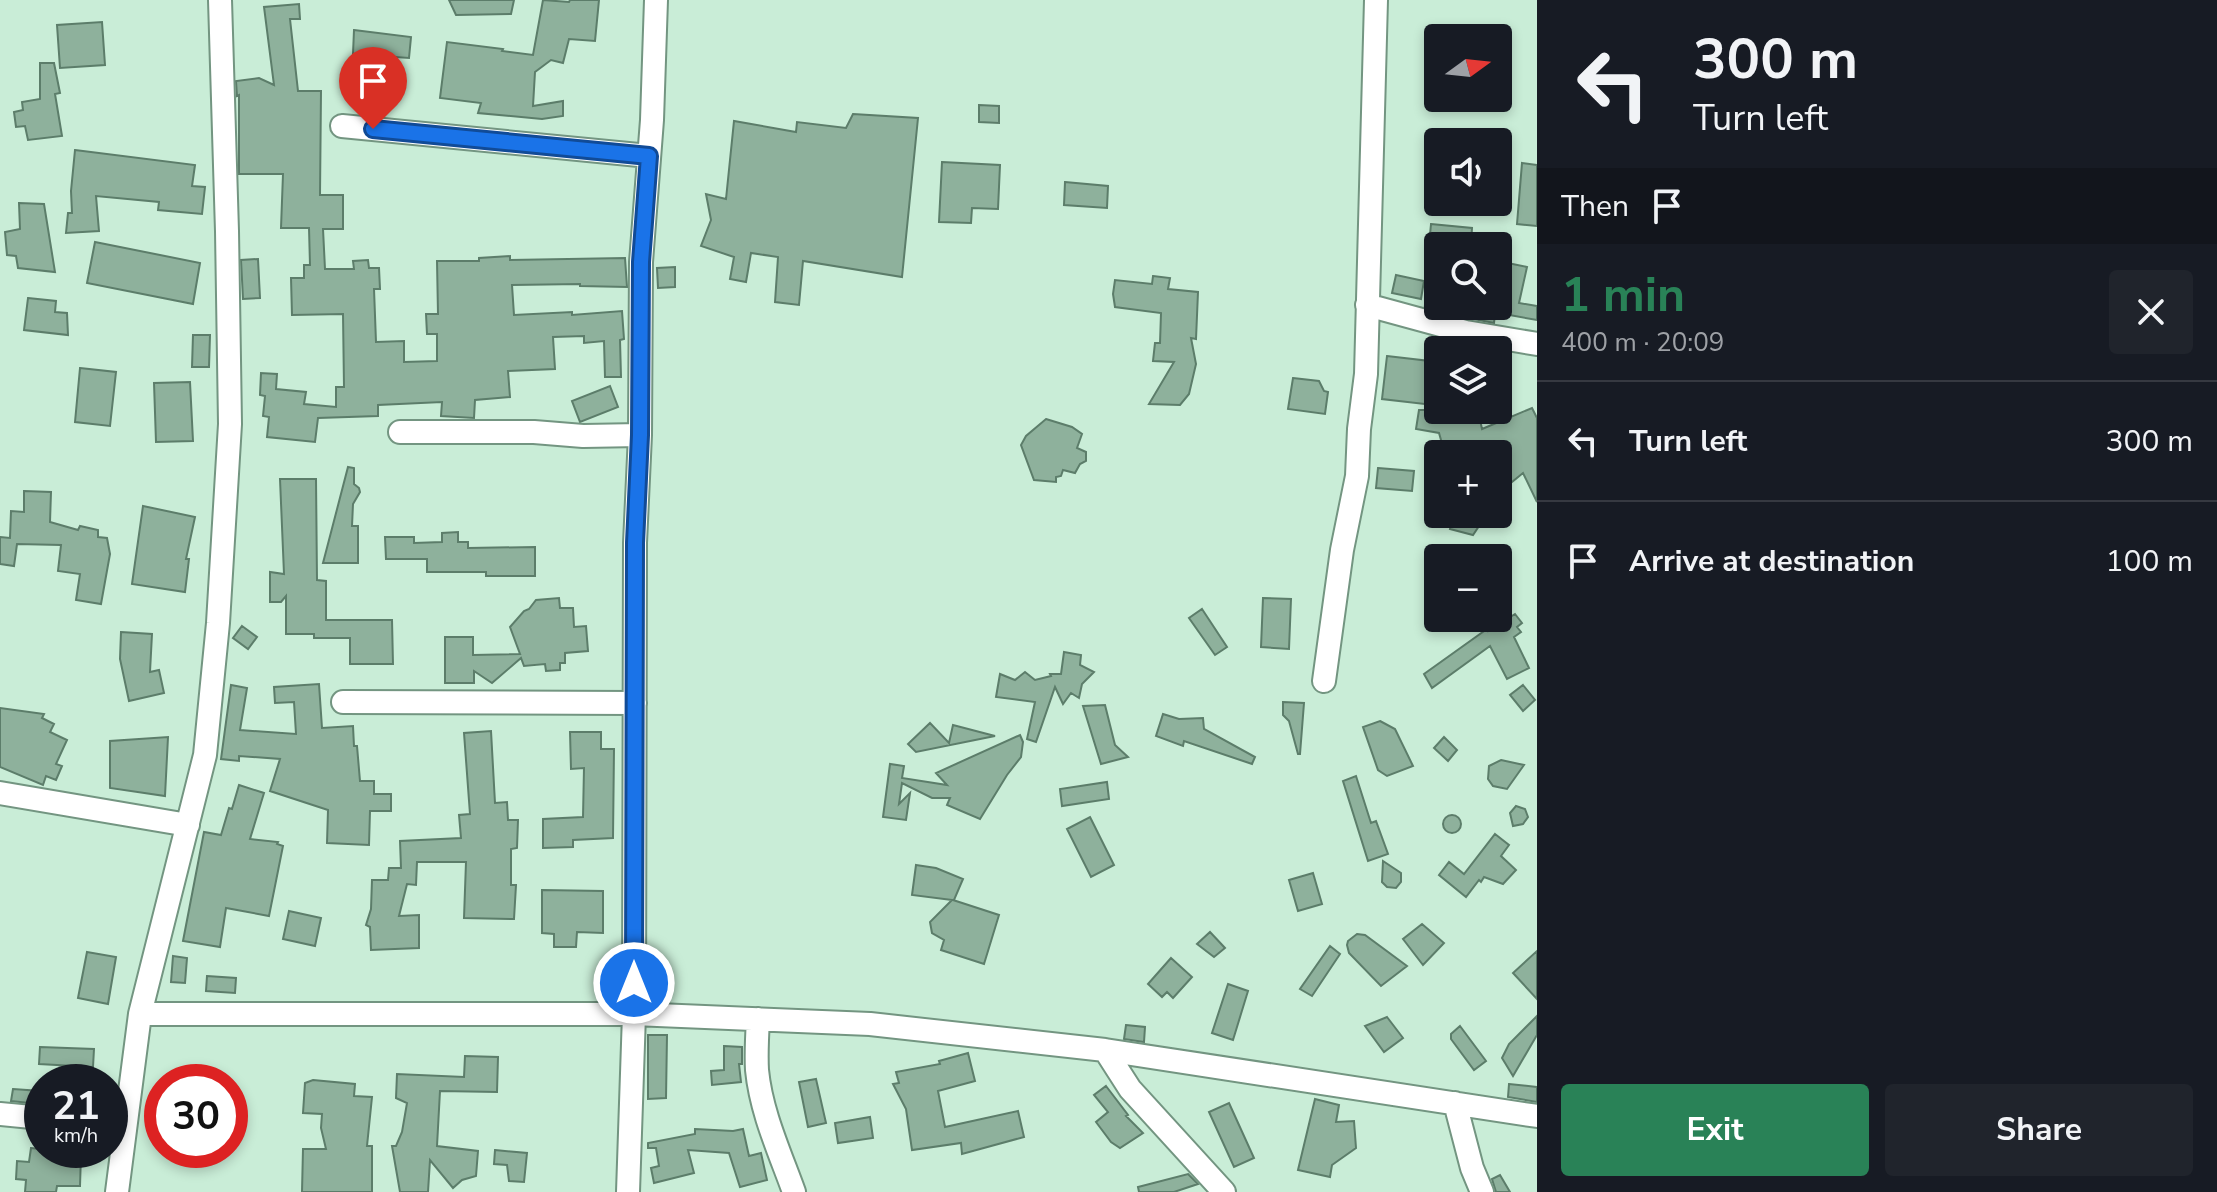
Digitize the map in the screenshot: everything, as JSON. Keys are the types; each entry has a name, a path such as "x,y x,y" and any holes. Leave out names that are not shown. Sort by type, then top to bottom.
{"street":[{"path":"128,1075 140,1014 205,755 218,623 230,424 220,0"},
{"path":"628,1192 634,1014 635,543 640,435 641,262 656,0"},
{"path":"1324,681 1342,550 1357,476 1366,374 1376,0"},
{"path":"342,126 649,156"},
{"path":"1367,305 1466,332 1537,344"},
{"path":"400,432 640,435"},
{"path":"343,702 635,703"},
{"path":"0,793 188,825"},
{"path":"140,1014 634,1014 870,1024 1105,1050 1537,1116"},
{"path":"758,1019 759,1081 773,1134 794,1192"},
{"path":"1105,1050 1130,1089 1224,1192"},
{"path":"1455,1103 1472,1168 1482,1192"},
{"path":"0,1114 24,1116"},
{"path":"117,1168 117,1192"}],"building":[{"path":"449,0 514,0 511,14 456,15"},
{"path":"543,0 599,0 595,41 569,39 563,63 551,60 535,72 533,106 563,101 563,116 542,119 478,113 481,103 440,98 447,42 533,55"},
{"path":"299,4 300,19 290,19 298,91 321,91 320,195 343,195 343,229 323,229 325,269 354,269 353,261 368,260 369,268 379,268 380,289 374,289 376,342 404,341 404,362 437,361 437,334 427,334 426,314 438,314 437,261 479,261 479,258 510,256 510,260 625,258 627,287 512,285 514,315 622,311 624,339 620,340 621,377 605,377 604,341 584,343 584,336 553,337 555,369 508,371 510,397 475,400 474,418 441,416 442,402 378,405 378,416 318,418 315,442 267,437 269,417 263,416 265,396 260,395 261,373 277,374 276,389 306,392 304,404 336,407 336,387 344,387 343,314 292,315 291,278 304,278 304,265 310,265 309,228 281,228 283,174 239,174 239,95 236,81 259,78 274,85 264,7"},
{"path":"102,22 105,65 60,68 57,25"},
{"path":"354,30 411,37 409,58 353,54"},
{"path":"40,63 54,63 60,93 55,94 62,136 28,140 25,126 16,127 14,112 23,110 22,102 40,99"},
{"path":"979,105 999,106 999,123 979,122"},
{"path":"853,114 918,118 902,277 803,261 799,305 775,302 778,257 751,253 746,282 730,279 734,257 701,246 711,220 706,194 726,199 734,121 796,132 797,122 846,128"},
{"path":"75,150 195,165 192,186 205,187 202,214 158,210 159,202 96,196 99,231 66,233 68,213 72,213"},
{"path":"942,162 1000,165 998,209 972,208 971,223 939,222"},
{"path":"1522,163 1537,165 1537,226 1517,224"},
{"path":"1065,182 1108,186 1107,208 1064,205"},
{"path":"19,203 44,204 55,272 18,268 16,256 7,255 5,232 20,229"},
{"path":"1431,224 1472,228 1472,232 1430,232"},
{"path":"95,242 200,263 193,304 87,283"},
{"path":"258,259 260,298 243,299 241,260"},
{"path":"1512,264 1527,267 1519,303 1537,306 1537,320 1512,316"},
{"path":"675,267 675,287 658,288 657,268"},
{"path":"1396,275 1424,281 1421,299 1392,293"},
{"path":"1153,276 1170,278 1168,289 1198,292 1196,339 1191,338 1196,364 1189,394 1180,405 1149,404 1174,362 1153,361 1155,343 1160,343 1161,313 1115,307 1115,280 1152,284"},
{"path":"28,298 56,301 55,312 67,313 68,335 24,330"},
{"path":"193,335 210,335 209,367 192,367"},
{"path":"1387,356 1424,360 1424,404 1382,399"},
{"path":"80,368 116,372 110,426 75,422"},
{"path":"1293,378 1319,381 1324,391 1328,392 1325,414 1288,409"},
{"path":"190,382 193,441 156,442 154,383"},
{"path":"610,386 618,407 580,422 572,401"},
{"path":"1532,408 1537,418 1537,502 1523,473 1512,482 1512,440 1441,440 1439,433 1416,429 1419,410 1424,410 1424,424 1481,424 1482,429 1494,424 1512,424 1512,416"},
{"path":"1046,419 1072,427 1082,434 1077,448 1086,452 1086,461 1075,473 1063,470 1061,476 1056,477 1056,482 1034,480 1021,445 1026,436"},
{"path":"348,467 354,468 354,484 360,492 353,504 352,526 358,526 358,563 323,563"},
{"path":"1378,468 1414,471 1412,491 1376,488"},
{"path":"280,479 316,479 317,580 326,581 326,620 392,620 393,664 350,664 350,638 286,634 286,596 281,602 270,602 270,572 284,574"},
{"path":"24,491 51,492 50,522 78,530 80,526 98,530 98,537 107,538 110,554 101,604 76,600 80,574 58,571 61,545 17,544 14,566 0,564 0,537 10,538 11,511 24,512"},
{"path":"143,506 195,517 186,559 189,559 185,592 132,584"},
{"path":"1450,528 1478,528 1473,535"},
{"path":"458,532 458,542 468,542 468,548 535,547 535,576 427,572 427,559 386,559 385,537 414,537 414,543 442,542 442,533"},
{"path":"559,598 560,608 573,608 574,627 586,626 588,651 565,653 565,663 560,663 560,670 546,671 545,664 524,666 521,658 492,683 474,671 474,683 445,683 445,637 473,637 473,655 520,654 510,627 536,600"},
{"path":"1263,598 1291,599 1289,649 1261,647"},
{"path":"1202,609 1227,647 1215,655 1189,618"},
{"path":"1515,614 1522,623 1517,627 1521,632 1514,637 1529,668 1507,679 1490,646 1432,688 1424,674 1483,632 1512,632 1512,616"},
{"path":"242,626 257,637 248,649 233,638"},
{"path":"121,632 152,634 150,672 159,670 164,693 129,701 120,659"},
{"path":"1064,652 1081,655 1080,665 1094,672 1082,684 1079,698 1071,693 1063,704 1055,687 1036,742 1027,739 1035,702 996,697 1000,674 1015,680 1025,672 1035,680 1050,674 1061,674"},
{"path":"319,684 322,728 353,726 360,781 374,781 374,794 391,794 391,811 370,811 369,845 327,843 328,810 270,791 280,759 239,756 239,761 221,759 231,685 247,688 240,730 296,734 294,702 275,703 274,687"},
{"path":"1523,685 1535,700 1523,711 1510,695"},
{"path":"1283,702 1304,703 1300,754 1289,721 1283,715"},
{"path":"1105,705 1115,745 1128,757 1101,764 1083,706"},
{"path":"0,708 44,714 42,718 54,724 50,732 67,740 56,764 62,766 56,780 46,776 43,785 0,767"},
{"path":"1163,714 1179,719 1203,718 1204,729 1255,757 1252,764 1184,741 1183,746 1156,736"},
{"path":"1380,721 1395,729 1413,766 1387,776 1378,770 1363,727"},
{"path":"930,723 949,743 953,725 995,736 916,752 908,744"},
{"path":"491,731 495,803 507,802 508,820 518,820 517,848 511,849 511,885 516,885 514,919 464,918 466,862 417,862 416,885 407,884 399,916 419,915 419,948 371,950 370,927 366,925 371,909 372,880 388,880 389,868 401,868 400,841 461,838 459,815 470,814 464,733"},
{"path":"570,732 601,732 601,749 614,749 613,838 573,840 573,847 543,848 543,819 583,817 584,768 571,769"},
{"path":"1020,735 1023,742 1021,757 980,819 947,805 950,798 932,798 902,783 899,804 910,793 906,820 883,817 890,764 904,766 902,778 947,785 936,773"},
{"path":"168,737 165,796 110,788 110,741"},
{"path":"1444,737 1457,750 1448,761 1434,748"},
{"path":"1501,760 1524,765 1507,789 1493,786 1488,779 1489,766"},
{"path":"1356,776 1371,823 1376,821 1388,854 1368,861 1343,781"},
{"path":"1107,782 1109,799 1062,806 1060,789"},
{"path":"239,785 264,793 250,839 278,842 283,846 269,916 226,908 220,947 183,941 204,832 221,835"},
{"path":"1516,806 1525,809 1528,817 1523,824 1513,826 1510,813"},
{"path":"1448,815 1456,815 1461,824 1459,831 1448,833 1443,828 1443,820"},
{"path":"1090,817 1114,865 1091,877 1067,829"},
{"path":"1495,834 1509,845 1501,856 1516,870 1503,884 1484,877 1466,897 1439,875 1449,862 1464,874"},
{"path":"1383,861 1401,873 1401,882 1396,888 1387,887 1382,882"},
{"path":"916,865 936,868 963,879 953,900 999,915 984,964 941,950 944,940 932,933 930,922 952,900 912,895"},
{"path":"1313,873 1322,904 1298,911 1289,880"},
{"path":"542,890 603,891 603,933 577,932 576,947 554,947 554,934 542,933"},
{"path":"289,911 321,918 315,946 283,939"},
{"path":"1422,924 1444,943 1423,965 1403,939"},
{"path":"1210,932 1225,948 1214,957 1197,944"},
{"path":"1357,934 1365,935 1407,966 1381,986 1349,953 1348,941"},
{"path":"1330,946 1340,954 1312,996 1300,989"},
{"path":"1537,951 1537,999 1513,973"},
{"path":"87,952 116,957 108,1004 78,998"},
{"path":"173,956 187,958 185,983 171,982"},
{"path":"1171,958 1192,977 1173,998 1167,992 1162,997 1148,984"},
{"path":"207,976 236,978 235,993 206,991"},
{"path":"1228,984 1248,991 1233,1040 1212,1033"},
{"path":"1537,1016 1537,1035 1513,1076 1502,1058 1509,1044"},
{"path":"1387,1017 1403,1038 1384,1052 1365,1026"},
{"path":"1126,1025 1145,1027 1144,1042 1124,1039"},
{"path":"1460,1026 1486,1061 1474,1070 1451,1039 1451,1034"},
{"path":"648,1035 667,1035 666,1098 648,1099"},
{"path":"724,1046 742,1047 742,1064 739,1064 741,1082 712,1085 711,1071 724,1070"},
{"path":"40,1047 94,1049 93,1064 39,1064"},
{"path":"968,1053 975,1081 938,1091 945,1127 1018,1111 1024,1137 962,1154 961,1143 912,1150 906,1109 893,1084 899,1083 896,1072 940,1064 939,1061"},
{"path":"465,1056 498,1057 497,1092 440,1091 437,1146 478,1151 476,1176 462,1180 453,1188 430,1160 428,1192 400,1192 392,1146 396,1146 402,1132 407,1103 396,1098 397,1074 464,1077"},
{"path":"816,1079 826,1123 808,1127 799,1082"},
{"path":"313,1080 355,1084 354,1096 372,1097 367,1146 372,1146 372,1192 302,1192 303,1149 326,1149 321,1128 322,1114 303,1113 305,1083"},
{"path":"1509,1084 1537,1087 1537,1102 1508,1097"},
{"path":"1106,1086 1126,1116 1143,1133 1120,1148 1111,1142 1096,1122 1108,1112 1094,1095"},
{"path":"13,1089 24,1090 24,1102 11,1101"},
{"path":"1315,1099 1339,1105 1336,1122 1354,1121 1356,1148 1332,1165 1330,1177 1298,1170"},
{"path":"1229,1103 1254,1158 1234,1167 1209,1112"},
{"path":"870,1117 873,1138 838,1143 835,1123"},
{"path":"695,1129 743,1129 749,1156 761,1153 767,1180 740,1187 729,1153 688,1150 694,1173 654,1183 651,1168 659,1166 656,1148 648,1148 648,1143 695,1134"},
{"path":"495,1150 527,1153 524,1182 509,1181 507,1165 494,1164"},
{"path":"17,1161 24,1162 24,1168 81,1168 80,1186 57,1186 56,1192 25,1192 26,1180 16,1179"},
{"path":"1188,1174 1198,1184 1174,1192 1139,1192 1138,1187"},
{"path":"1500,1175 1510,1192 1496,1192 1492,1179"}],"route":[{"path":"373,129 649,156 641,262 642,347 635,543 634,983"}]}
